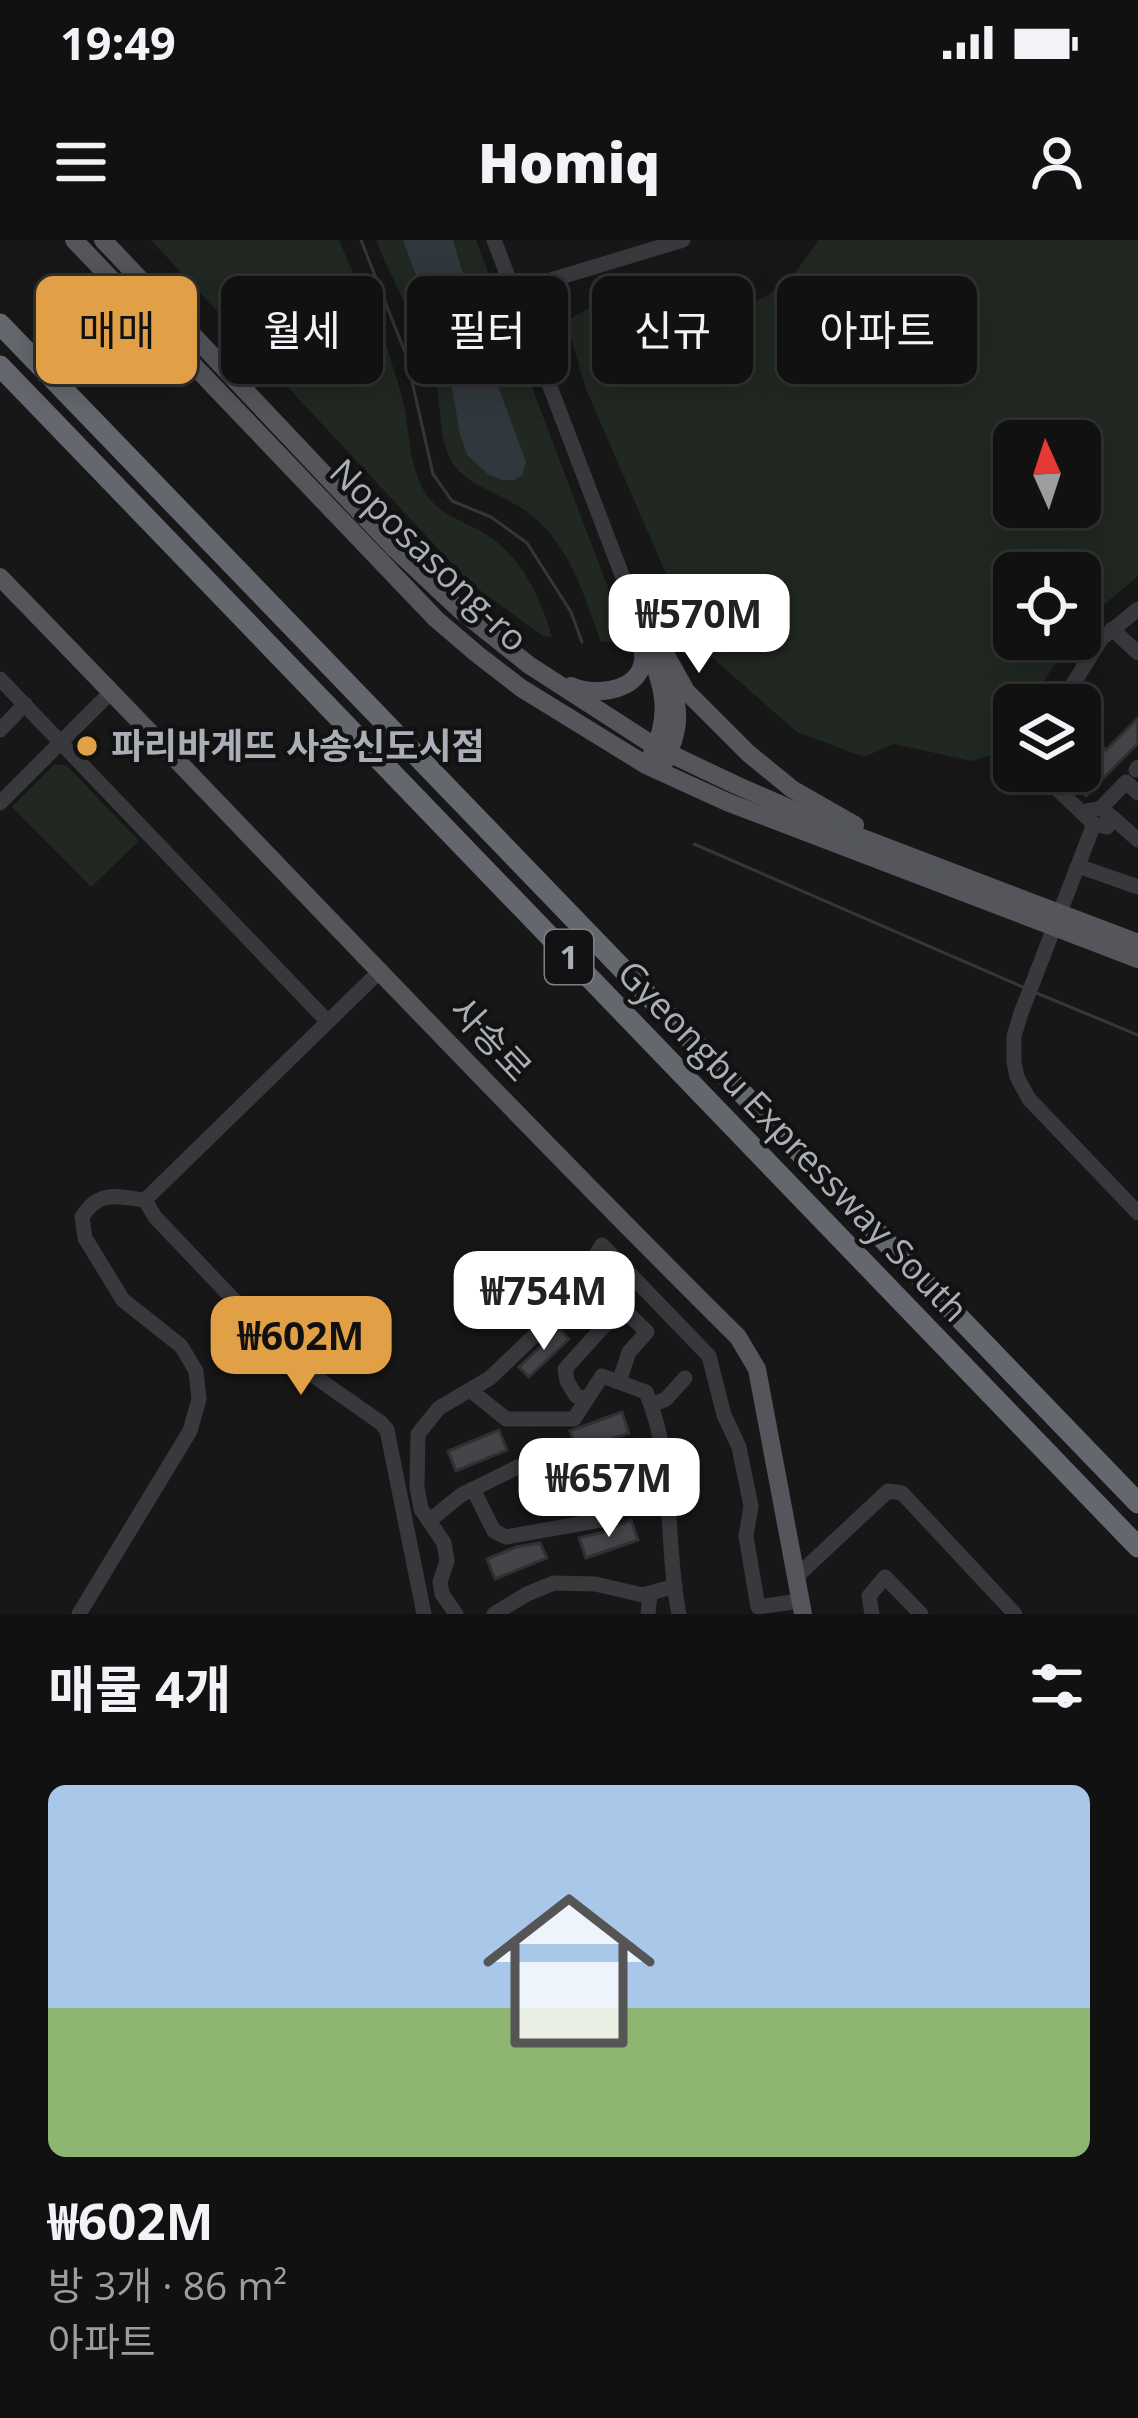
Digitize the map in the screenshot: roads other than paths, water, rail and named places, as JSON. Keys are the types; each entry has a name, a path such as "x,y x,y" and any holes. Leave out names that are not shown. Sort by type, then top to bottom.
{"highway":[{"name":"1","path":"0,325 1138,1503"},
{"name":"Gyeongbu Expressway South","path":"0,366 1138,1547"}],"main road":[{"name":"Noposasong-ro","path":"74,240 436,619 521,688 728,802 1057,920 1138,943"},
{"name":"Noposasong-ro","path":"103,240 394,549 460,610 539,671 597,707 657,759 901,851 1138,959"},
{"name":"사송로","path":"0,577 577,1177 738,1337 757,1369 802,1608"},
{"path":"632,601 672,679 678,706 677,732 657,759"},
{"path":"539,671 583,691 622,688 631,682 644,655 632,601"},
{"path":"632,601 686,691 748,753 792,789 901,851"}],"street":[{"path":"494,240 506,276"},
{"path":"565,276 683,240"},
{"path":"548,384 632,601"},
{"path":"1073,684 1101,639 1138,609"},
{"path":"1112,629 1138,653"},
{"path":"0,679 327,1021"},
{"path":"0,803 111,692"},
{"path":"0,730 25,704"},
{"path":"1060,792 1087,818 1107,827 1107,813 1126,782 1138,794"},
{"path":"1107,813 1138,840"},
{"path":"1087,818 1078,866 1014,1036 1014,1062 1029,1099 1138,1213"},
{"path":"1078,866 1138,887"},
{"path":"79,1614 190,1431 199,1399 196,1371 182,1346 123,1300 82,1229 82,1216 101,1197 146,1200 381,970"},
{"path":"146,1200 154,1217 290,1359 388,1430 424,1614"},
{"path":"456,1614 442,1594 440,1582 447,1561 444,1543 421,1509 418,1434 440,1408 490,1378 557,1314 602,1245 709,1355 724,1415 739,1448 751,1505 746,1536 758,1607 802,1608"},
{"path":"587,1399 575,1396 565,1369 621,1307 647,1332 628,1352 619,1382"},
{"path":"470,1390 506,1419 574,1419 602,1376 646,1392 667,1465 668,1536 680,1614"},
{"path":"652,1405 666,1399 685,1378"},
{"path":"430,1521 460,1495 542,1458 580,1465 621,1483 668,1480"},
{"path":"473,1489 494,1531 506,1538 601,1520 608,1507 610,1478"},
{"path":"796,1577 889,1490 902,1493 1016,1614"},
{"path":"872,1614 869,1597 885,1577 921,1614"},
{"path":"494,1614 516,1608 554,1583 577,1582 650,1594 675,1586"},
{"path":"648,1614 650,1594"}],"waterway":[{"path":"361,240 406,355 433,474 452,501 491,517 527,543 571,612 582,642"},
{"path":"694,844 1025,988"},
{"path":"1034,992 1138,1035"}],"place":[{"name":"파리바게뜨 사송신도시점","path":"87,746"}]}
